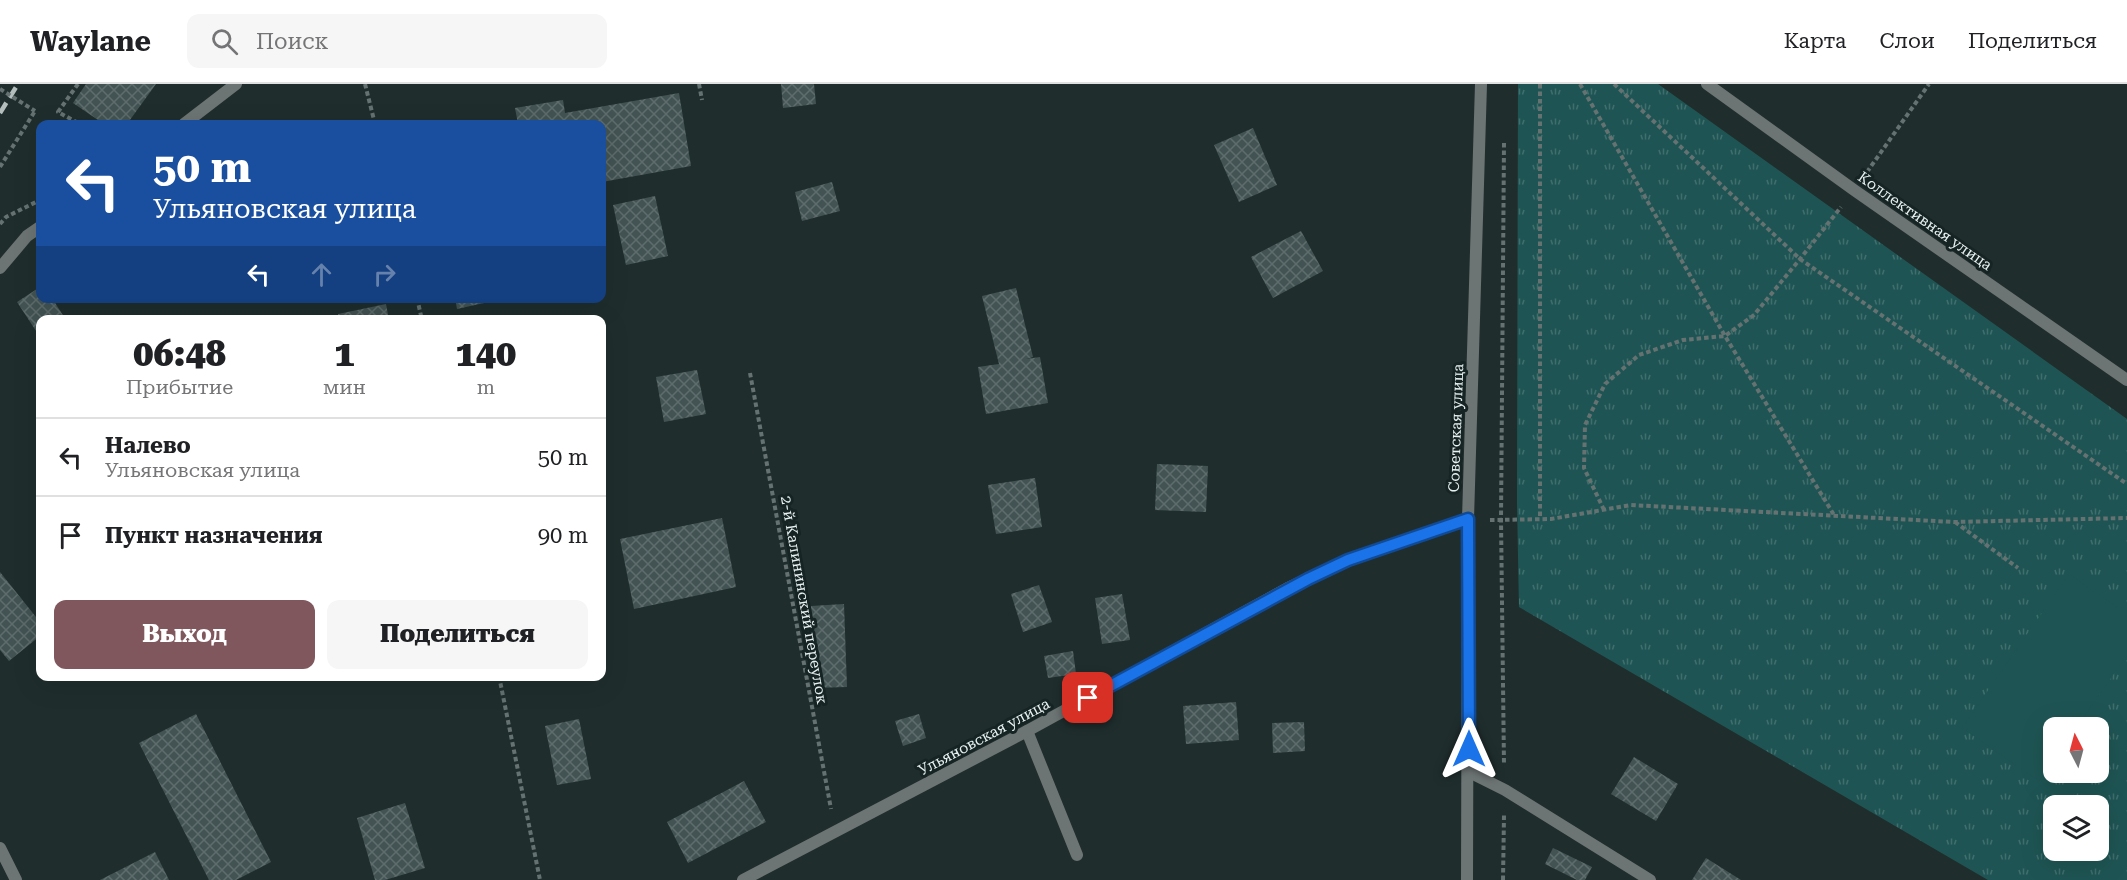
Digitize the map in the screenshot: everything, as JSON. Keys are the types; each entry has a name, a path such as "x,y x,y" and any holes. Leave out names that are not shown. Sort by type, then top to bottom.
{"street":[{"path":"189,120 236,84"},
{"name":"Советская улица","path":"1467,880 1468,519 1481,84"},
{"name":"Коллективная улица","path":"1707,84 1854,190 2127,380"},
{"path":"0,268 27,236 36,230"},
{"name":"Ульяновская улица","path":"743,880 1028,731 1288,588 1348,560 1468,519"},
{"path":"1028,731 1077,855"},
{"path":"1469,772 1505,790 1650,880"},
{"path":"0,848 16,880"}],"path":[{"path":"73,120 58,112 78,84"},
{"path":"365,84 374,120"},
{"path":"699,84 702,100"},
{"path":"1540,84 1540,519"},
{"path":"1580,84 1725,336 1834,515"},
{"path":"1614,84 1800,259 2127,484"},
{"path":"1604,510 1584,468 1585,425 1605,384 1639,355 1683,340 1725,336 1754,315 1854,190 1929,84"},
{"path":"0,89 35,111 0,168"},
{"path":"1503,880 1505,790 1501,520 1504,131"},
{"path":"0,224 6,217 36,202"},
{"name":"2-й Калининский переулок","path":"750,373 835,831"},
{"path":"1468,519 1551,519 1631,506 1954,522 2127,518"},
{"path":"1954,522 2018,568"},
{"path":"500,681 540,880"}],"green space":[{"path":"1518,84 1658,84 2127,419 2127,880 1988,880 1519,607"},
{"path":"2069,574 2127,614 2127,655 2084,717 2043,717 2043,775 2039,781 1962,728"}],"building":[{"path":"86,84 156,84 130,120 98,120 73,103"},
{"path":"781,84 814,84 816,104 783,108"},
{"path":"679,93 691,166 606,181 606,120 517,120 515,108 563,100 565,113"},
{"path":"1253,128 1277,185 1239,202 1214,145"},
{"path":"832,182 840,211 802,221 795,192"},
{"path":"655,196 668,256 626,265 613,205"},
{"path":"1301,231 1323,271 1273,298 1251,257"},
{"path":"1016,288 1033,357 1026,359 1040,357 1048,403 986,414 978,367 999,364 982,296"},
{"path":"36,290 36,303 55,303 63,315 36,315 36,331 17,302"},
{"path":"456,303 484,303 457,309"},
{"path":"386,304 388,315 338,315"},
{"path":"697,370 706,414 664,422 656,377"},
{"path":"1157,464 1208,466 1206,512 1155,510"},
{"path":"1035,478 1042,527 996,534 988,485"},
{"path":"722,518 736,587 634,609 620,539"},
{"path":"0,572 36,617 36,639 9,661 0,650"},
{"path":"1039,585 1052,622 1023,632 1011,594"},
{"path":"1122,594 1130,640 1102,644 1095,598"},
{"path":"844,604 847,687 813,688 811,606"},
{"path":"1073,651 1076,674 1048,678 1044,656"},
{"path":"1236,702 1239,740 1186,744 1183,706"},
{"path":"196,714 271,862 236,880 209,880 139,743"},
{"path":"919,714 926,738 903,746 895,721"},
{"path":"579,719 591,779 557,785 545,726"},
{"path":"1304,722 1305,751 1273,753 1272,723"},
{"path":"1634,757 1678,784 1656,821 1611,794"},
{"path":"744,781 766,822 688,863 667,822"},
{"path":"405,803 425,868 385,880 375,880 357,818"},
{"path":"1553,848 1592,867 1585,880 1577,880 1545,864"},
{"path":"155,852 169,880 100,880"},
{"path":"1706,858 1741,880 1692,880"}],"railway":[{"path":"0,113 18,84"}],"route":[{"path":"1088,698 1288,588 1348,560 1468,519 1469,749"}]}
